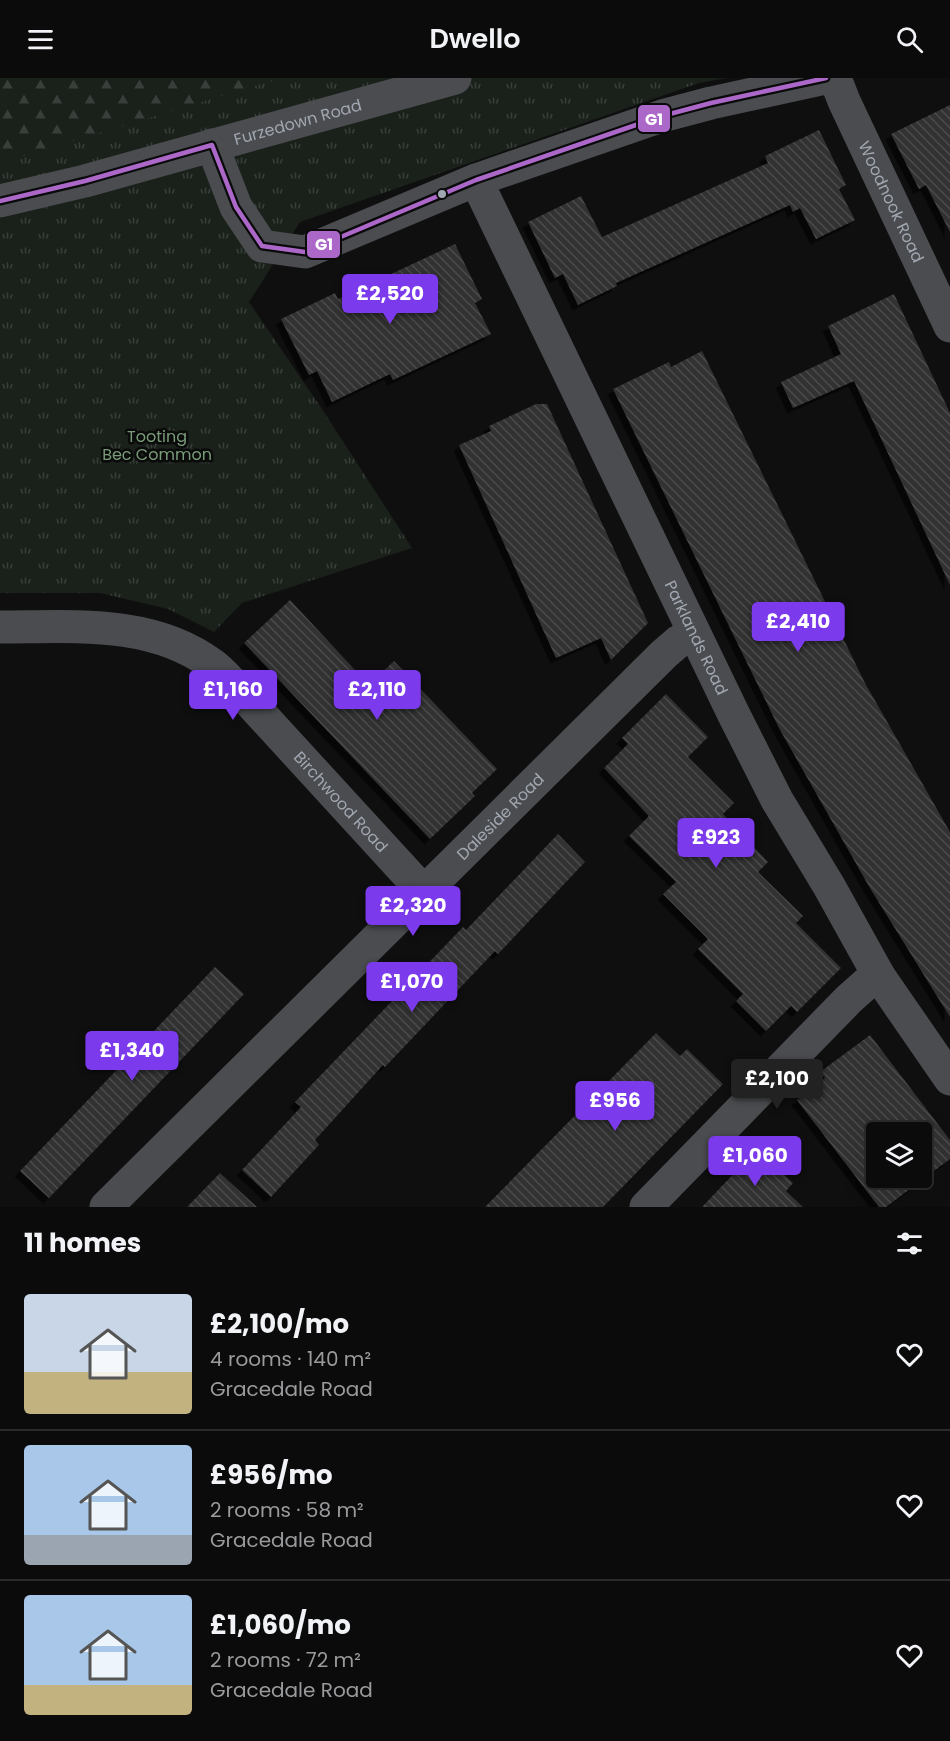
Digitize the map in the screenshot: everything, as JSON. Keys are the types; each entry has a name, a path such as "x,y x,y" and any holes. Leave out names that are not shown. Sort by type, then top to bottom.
{"street":[{"name":"Furzedown Road","path":"0,201 85,181 455,78"},
{"path":"212,145 236,207 261,246 305,252 476,180 662,116 826,78"},
{"name":"Woodnook Road","path":"835,78 950,326"},
{"name":"Parklands Road","path":"476,180 777,800 829,886 879,976 950,1079"},
{"name":"Birchwood Road","path":"0,627 88,627 120,630 172,642 195,653 214,666 236,687 423,891"},
{"name":"Daleside Road","path":"106,1207 664,654 678,642 694,633"},
{"path":"646,1207 849,999 879,976"}],"green space":[{"name":"Tooting Bec Common","path":"0,78 727,78 699,83 300,222 249,302 412,548 242,603 214,632 168,609 100,593 0,593"},
{"path":"0,78 281,78 0,163"}],"building":[{"path":"950,105 950,232 926,185 919,189 891,134"},
{"path":"819,130 846,185 839,189 855,220 816,239 800,208 793,212 790,205 616,283 617,286 578,305 563,274 555,278 528,222 581,196 602,237 768,163 765,156"},
{"path":"455,244 482,299 475,303 491,334 393,380 390,374 332,402 317,371 309,375 281,319 335,293 338,299"},
{"path":"894,294 950,413 950,585 854,381 793,408 781,382 841,354 828,326"},
{"path":"702,351 865,683 950,832 950,1017 870,888 779,728 613,389 669,362 671,367"},
{"path":"536,404 547,404 648,623 611,660 601,638 556,658 459,445 491,431 489,426"},
{"path":"290,600 369,685 394,661 497,769 472,793 475,796 430,839 244,643"},
{"path":"666,694 708,737 688,757 734,803 723,814 768,862 758,872 803,916 796,923 841,968 797,1012 791,1006 766,1031 736,1001 743,994 698,949 708,939 663,894 676,882 629,836 649,816 604,768 628,744 622,738"},
{"path":"558,834 585,862 498,954 495,951 385,1067 383,1065 315,1140 319,1145 271,1197 242,1170 301,1107 295,1102 463,927 466,930"},
{"path":"215,967 244,994 49,1198 20,1171"},
{"path":"656,1033 680,1056 687,1049 723,1084 603,1207 485,1207"},
{"path":"870,1035 950,1140 950,1159 932,1172 932,1122 866,1122 866,1188 911,1188 886,1207 879,1207 797,1100 825,1078 820,1072"},
{"path":"757,1149 793,1183 786,1191 803,1207 702,1207"},
{"path":"220,1173 257,1207 187,1207"}],"transit line":[{"name":"G1","path":"212,145 236,207 262,246 305,252 476,180 662,116 826,78"},
{"name":"G1","path":"0,201 85,181 212,145"}]}
